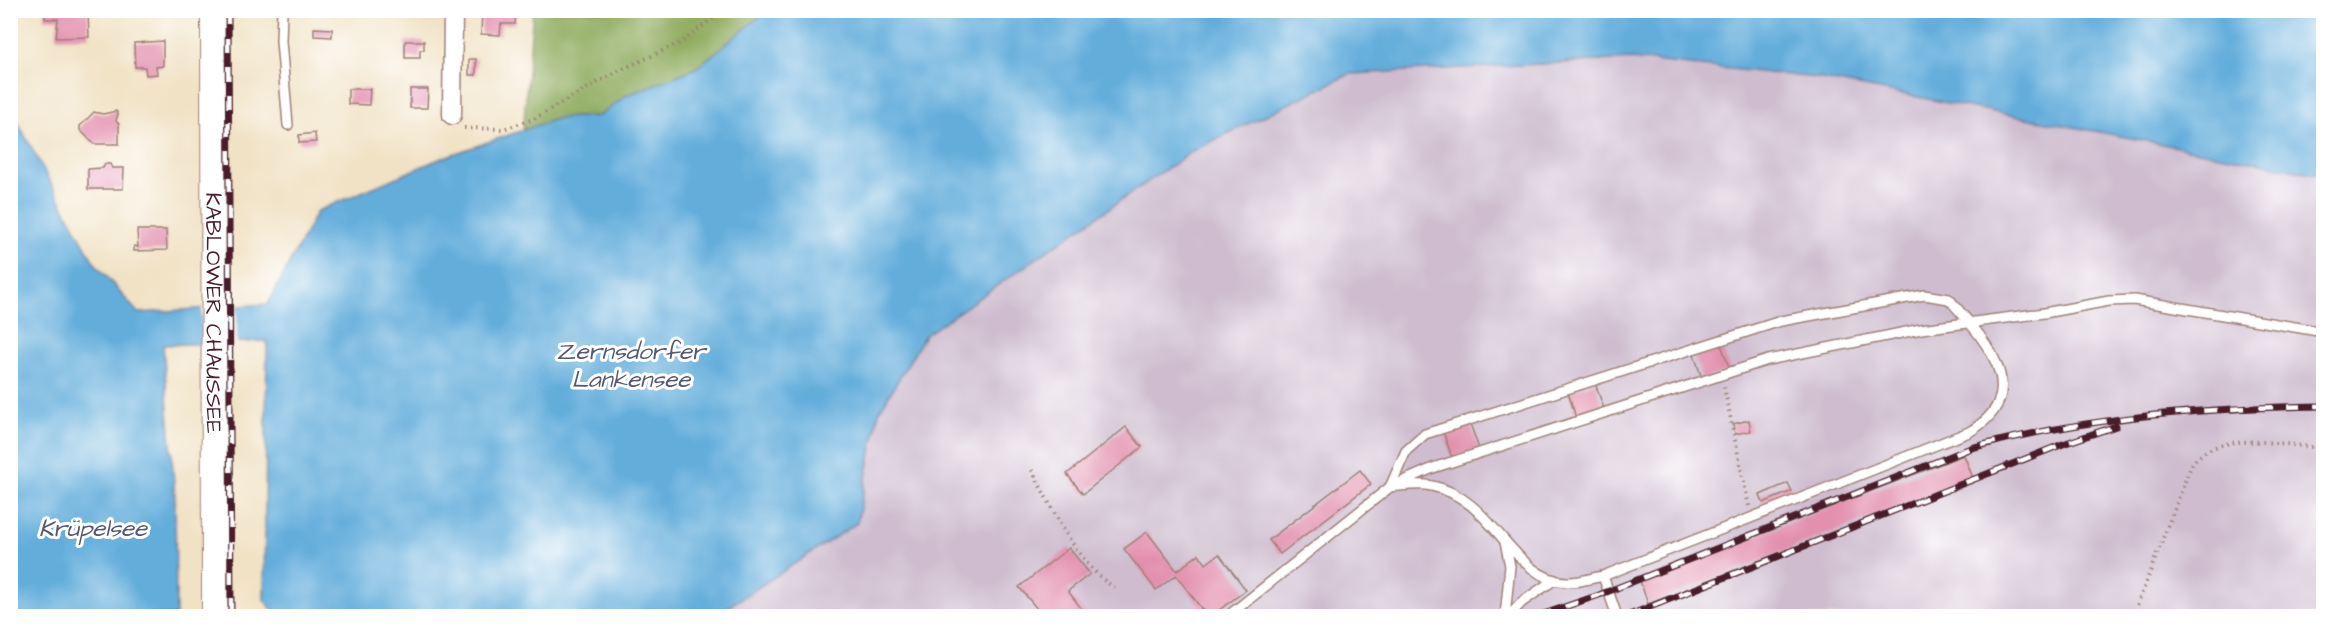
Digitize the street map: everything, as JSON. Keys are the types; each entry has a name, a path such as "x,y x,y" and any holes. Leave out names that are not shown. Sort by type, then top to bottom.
{"street":[{"name":"KABLOWER CHAUSSEE","path":"214,10 215,616"},
{"path":"452,115 453,10"}],"lane":[{"path":"282,10 281,41 288,125"},
{"path":"1924,295 1949,299 1991,351 2001,372 2002,393 1995,411 1985,423 1969,432 1603,576 1567,582 1554,580 1534,571 1475,507 1454,494 1432,486 1390,487 1406,451 1425,434 1781,321 1924,295"},
{"path":"1228,616 1390,487 1432,468 1768,360 1969,322 2044,314 2109,301 2134,300 2324,332"},
{"path":"1504,540 1510,566 1507,616"},
{"path":"1603,576 1617,616"},
{"path":"1507,616 1522,602 1554,580"}],"path":[{"path":"452,115 455,128 502,129 534,119 614,73 682,42 723,10"},
{"path":"1722,375 1752,519"},
{"path":"2133,616 2191,466 2198,454 2215,446 2233,443 2324,448"},
{"path":"1032,470 1072,540 1104,582 1117,589"}],"shaded area":[{"path":"1632,59 1818,78 2323,175 2323,616 714,616 857,523 879,412 925,335 1194,150 1350,74"}],"green space":[{"path":"533,11 769,11 696,68 627,95 599,116 559,118 523,132"}],"water":[{"name":"Zernsdorfer Lankensee","path":"767,11 2324,11 2323,175 1818,78 1632,59 1350,74 1194,150 925,335 879,412 857,523 714,616 278,616 264,600 267,341 163,345 175,496 176,616 11,616 10,108 94,262 138,313 268,304 317,211 444,157 559,118 599,116 627,95 696,68"}],"pier":[{"path":"237,303 237,345 202,346 202,306"}],"building":[{"path":"45,10 88,10 89,37 56,38 58,19 45,19"},
{"path":"482,10 516,10 515,24 501,24 500,35 481,34"},
{"path":"314,28 332,29 332,37 314,36"},
{"path":"163,41 163,66 156,67 157,74 146,75 145,67 135,67 134,43"},
{"path":"405,41 424,41 424,50 420,50 420,58 405,58"},
{"path":"469,59 476,59 476,75 469,75"},
{"path":"348,89 370,89 369,105 348,104"},
{"path":"410,89 428,89 427,108 410,108"},
{"path":"116,111 118,114 116,121 119,124 119,144 94,144 80,130 80,126 94,112 103,114"},
{"path":"315,133 316,142 299,143 299,135"},
{"path":"105,164 110,164 112,168 124,168 123,189 88,189 88,169 103,168"},
{"path":"137,230 166,230 167,250 134,251 134,246 138,247"},
{"path":"1720,342 1730,370 1702,379 1693,351"},
{"path":"1595,383 1604,409 1576,418 1568,392"},
{"path":"1749,420 1751,431 1735,434 1733,424"},
{"path":"1470,423 1479,449 1452,458 1443,431"},
{"path":"1126,427 1142,447 1083,494 1067,474"},
{"path":"1964,455 1973,478 1648,604 1640,581"},
{"path":"1360,470 1371,484 1280,554 1269,540"},
{"path":"1788,483 1792,491 1763,503 1760,495"},
{"path":"1147,532 1177,571 1199,554 1206,564 1219,554 1246,590 1211,616 1207,616 1176,575 1156,590 1124,549"},
{"path":"1069,548 1090,574 1068,591 1087,616 1043,616 1019,587"}],"railway":[{"path":"228,10 231,616"},
{"path":"1538,616 1599,595 1971,448 2057,429 2144,416 2232,409 2320,406"},
{"path":"1627,616 2063,444 2116,426"}],"water label":[{"name":"Krüpelsee","path":"93,528"}]}
